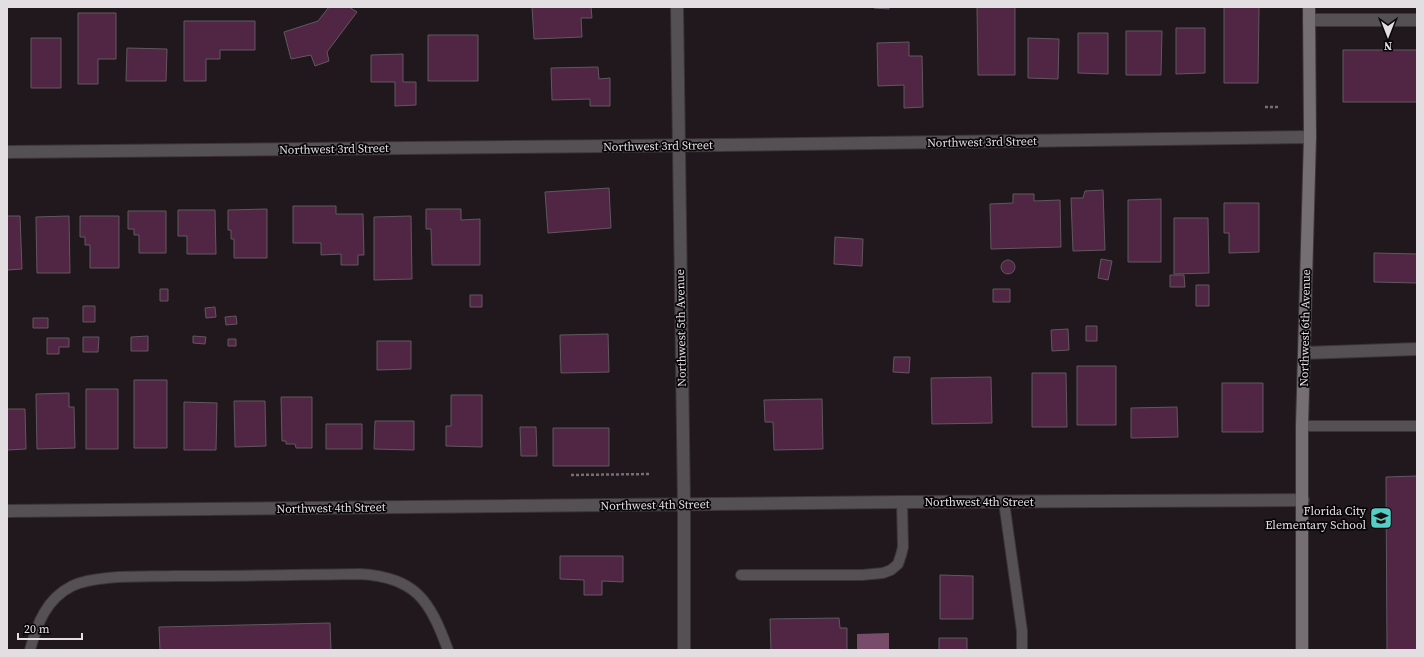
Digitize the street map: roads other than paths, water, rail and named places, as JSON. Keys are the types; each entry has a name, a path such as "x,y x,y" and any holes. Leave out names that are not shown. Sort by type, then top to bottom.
{"street":[{"name":"Northwest 5th Avenue","path":"676,7 684,505 684,650"},
{"name":"Northwest 6th Avenue","path":"1302,650 1302,426 1310,137 1309,7"},
{"path":"1309,20 1417,20"},
{"name":"Northwest 3rd Street","path":"7,152 1310,137"},
{"path":"1304,353 1417,349"},
{"name":"Northwest 4th Street","path":"7,511 902,502 1302,500"}],"lane":[{"path":"1302,426 1417,426"},
{"path":"741,575 862,576 883,573 891,570 898,564 902,551 902,502"},
{"path":"1004,502 1022,631 1022,650"},
{"path":"30,650 39,620 49,605 56,597 72,586 89,580 140,577 360,574 393,579 406,585 417,594 429,607 448,650"}],"place":[{"name":"Florida City Elementary School","path":"1381,518"}]}
